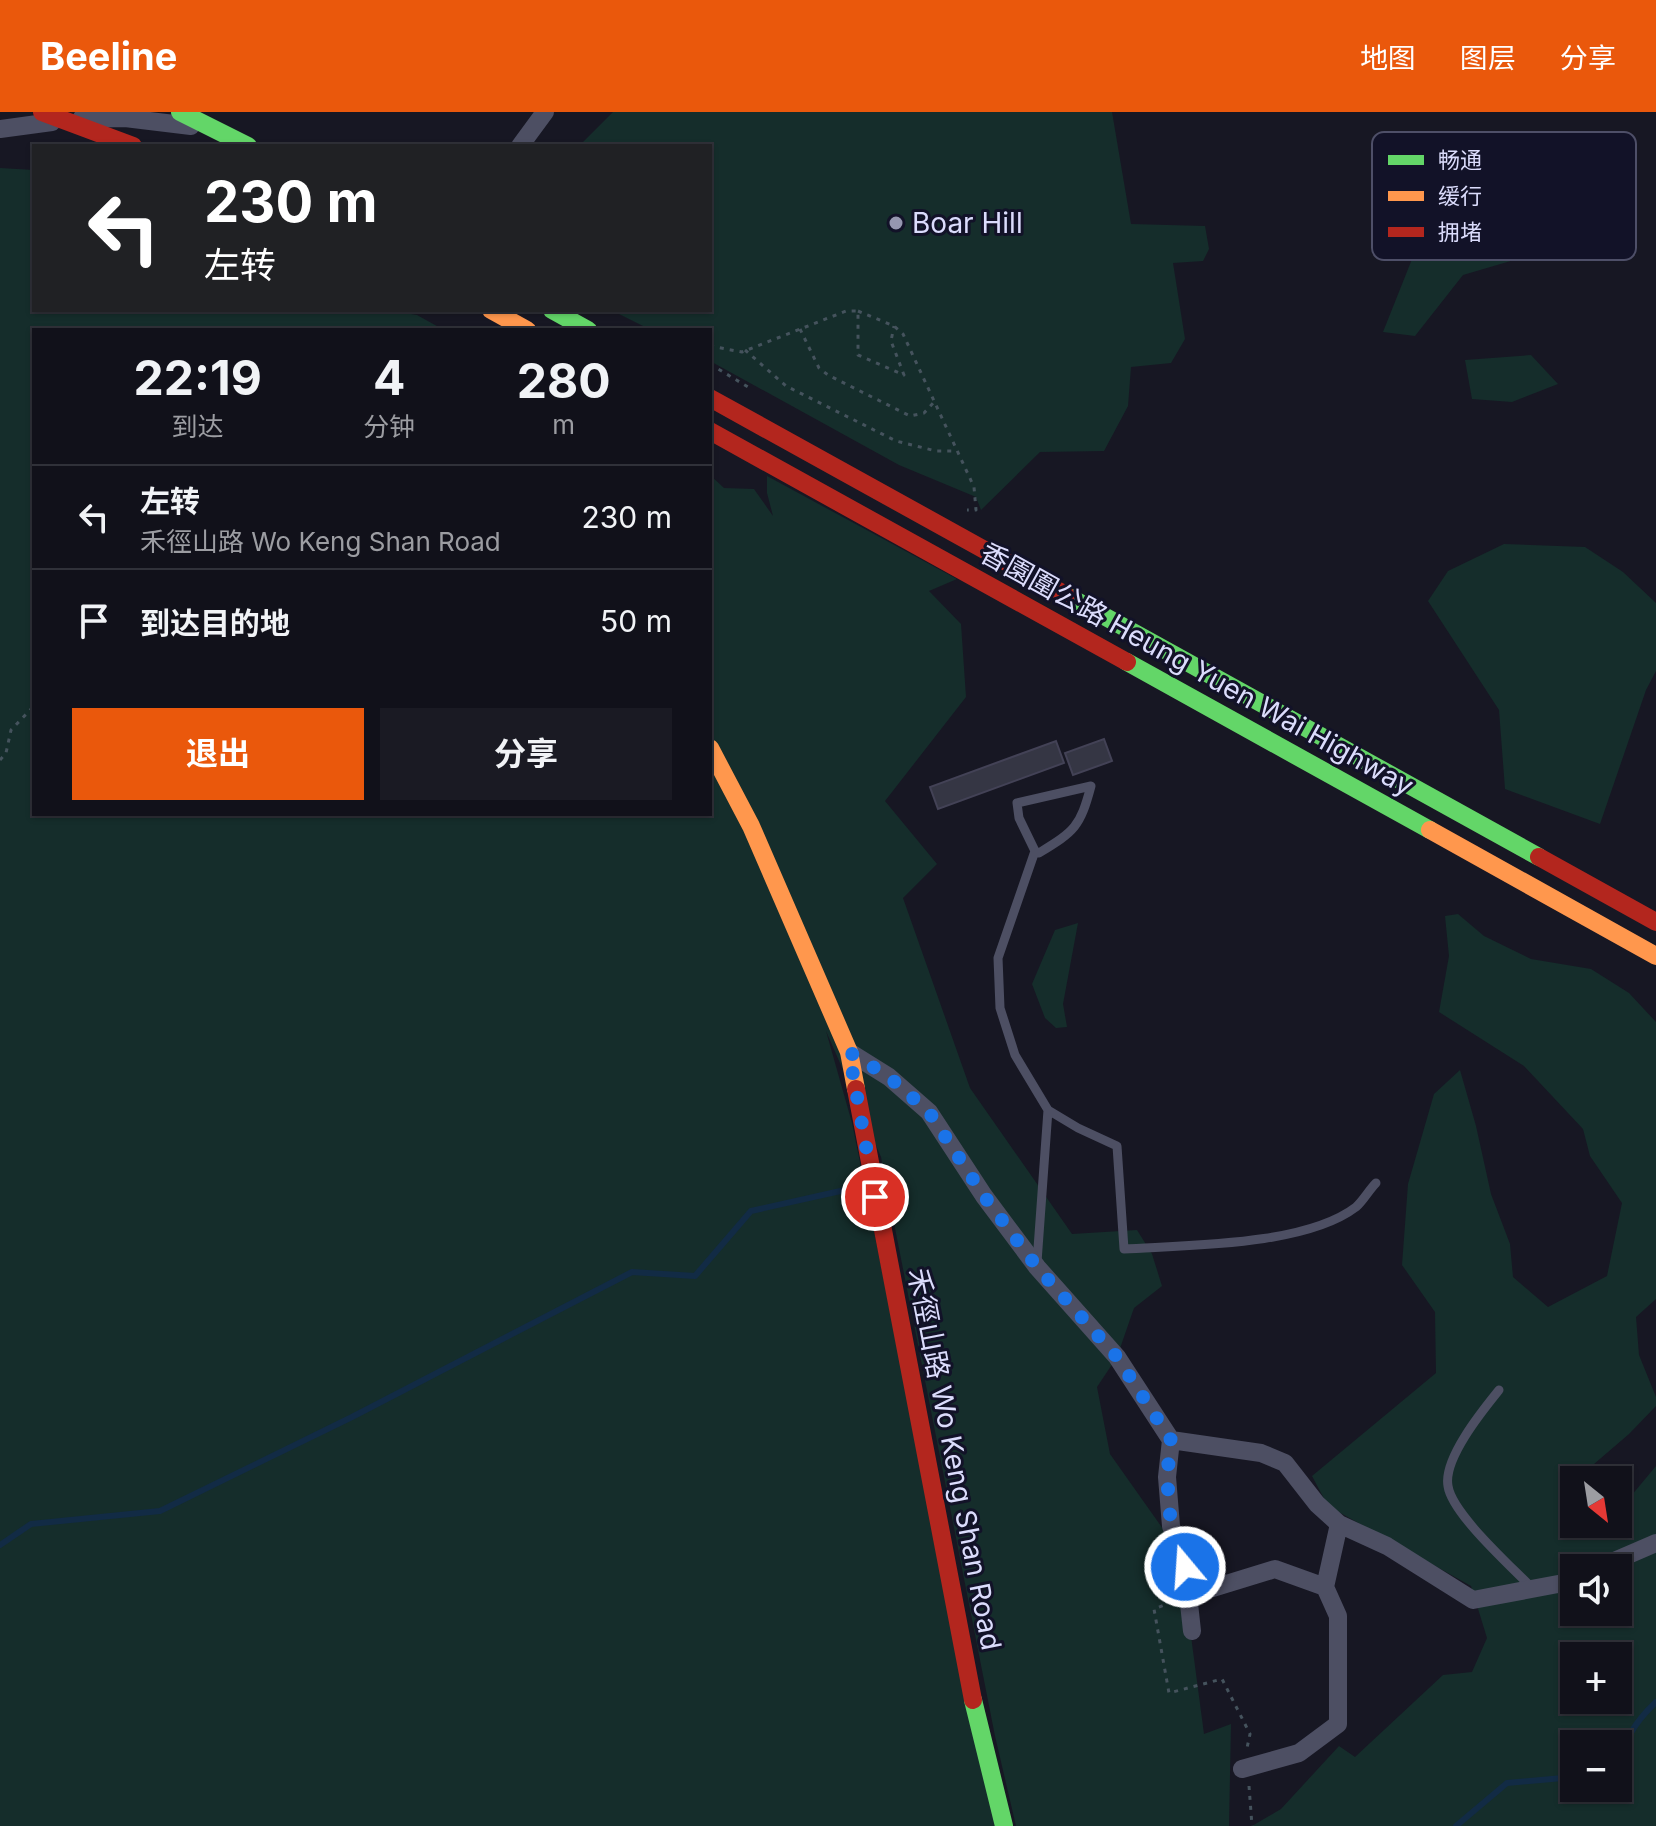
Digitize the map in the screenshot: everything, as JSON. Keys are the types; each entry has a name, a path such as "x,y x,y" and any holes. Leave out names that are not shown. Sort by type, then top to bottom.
{"main road":[{"path":"42,112 128,144"},
{"path":"180,112 244,144"},
{"path":"493,312 523,328"},
{"path":"556,312 584,328"},
{"name":"香園圍公路 Heung Yuen Wai Highway","path":"712,399 1656,922"},
{"name":"香園圍公路 Heung Yuen Wai Highway","path":"712,432 1656,956"},
{"name":"禾徑山路 Wo Keng Shan Road","path":"712,752 751,826 849,1052 975,1708 1004,1826"}],"street":[{"path":"521,144 545,112"},
{"path":"0,129 83,119 125,118 204,129 253,144"},
{"path":"849,1052 889,1077 929,1112 984,1196 1037,1267 1117,1357 1171,1440 1167,1477 1171,1526 1185,1567 1192,1631"},
{"path":"1171,1440 1261,1453 1285,1463 1317,1504 1339,1524 1387,1546 1473,1600 1560,1584"},
{"path":"1242,1769 1299,1753 1338,1724 1338,1616 1325,1587 1339,1524"},
{"path":"1630,1554 1656,1543"},
{"path":"1187,1596 1275,1569 1325,1587"}],"lane":[{"path":"1035,851 1039,853 1070,834 1083,817 1091,786 1017,803 1019,818 1035,851 998,958 1000,1008 1015,1055 1048,1110 1117,1146 1124,1249 1256,1240 1321,1225 1357,1206 1376,1183"},
{"path":"1037,1267 1048,1110"},
{"path":"1499,1390 1477,1416 1453,1459 1447,1484 1456,1508 1533,1589"}],"path":[{"path":"712,346 745,350 846,311 858,311 894,326 903,334 974,487 976,510 966,510"},
{"path":"858,311 858,355 904,375 891,341 894,326"},
{"path":"800,329 819,368 828,375 910,416 924,413 934,402"},
{"path":"745,350 786,386 896,441 936,451 957,451"},
{"path":"712,365 749,388"},
{"path":"0,760 6,753 11,730 32,708"},
{"path":"1187,1596 1154,1609 1169,1693 1222,1679 1250,1734 1242,1769 1249,1786 1252,1826"}],"green space":[{"path":"613,112 1112,112 1131,224 1205,226 1209,249 1203,261 1173,263 1185,339 1171,363 1131,367 1128,406 1104,451 1040,452 981,510 976,497 899,465 712,362 712,328 647,328 615,312 712,312 712,144 581,144"},
{"path":"0,168 32,170 32,312 399,312 417,315 440,328 32,328 32,816 712,816 712,477 724,488 754,489 773,516 767,493 767,476 957,579 929,591 961,624 966,697 885,801 937,864 903,898 970,1088 1072,1234 1137,1230 1152,1254 1162,1286 1134,1308 1117,1357 1097,1387 1110,1454 1180,1553 1204,1734 1231,1724 1229,1826 1016,1826 995,1736 881,1157 826,1031 852,1123 995,1826 0,1826"},
{"path":"1412,260 1514,260 1463,275 1415,336 1383,332"},
{"path":"1531,355 1558,384 1512,402 1472,399 1465,360"},
{"path":"1504,544 1585,547 1623,572 1656,603 1656,671 1646,690 1600,824 1505,789 1499,710 1428,601 1448,571"},
{"path":"1458,914 1484,936 1531,959 1591,969 1629,993 1656,1022 1656,1299 1636,1317 1639,1355 1656,1397 1656,1406 1592,1466 1560,1466 1560,1538 1632,1538 1632,1495 1656,1466 1656,1826 1252,1826 1281,1809 1339,1746 1355,1757 1443,1675 1472,1672 1487,1638 1471,1586 1328,1506 1312,1476 1436,1373 1435,1312 1402,1265 1408,1184 1434,1094 1460,1070 1491,1194 1510,1244 1513,1277 1548,1307 1607,1276 1622,1203 1590,1156 1583,1129 1524,1066 1439,1012 1449,956 1445,916"},
{"path":"1078,923 1063,1004 1067,1027 1056,1028 1045,1018 1032,984 1055,930"}],"building":[{"path":"1104,739 1112,761 1073,775 1065,753"},
{"path":"1056,741 1064,763 938,809 930,787"}],"waterway":[{"path":"0,1545 31,1524 160,1511 352,1417 632,1272 695,1276 751,1211 845,1190"},
{"path":"1632,1731 1656,1702"},
{"path":"1456,1826 1507,1783 1560,1778"}],"traffic: fast":[{"path":"180,112 244,144"},
{"path":"556,312 584,328"},
{"path":"1066,595 1539,857"},
{"path":"1127,662 1430,830"},
{"path":"973,1700 1004,1826"}],"traffic: slow":[{"path":"495,312 523,328"},
{"path":"712,752 751,826 849,1052 856,1089"},
{"path":"1430,830 1656,956"}],"traffic: jam":[{"path":"42,112 128,144"},
{"path":"712,399 1066,595"},
{"path":"712,432 1127,662"},
{"path":"1539,857 1656,922"},
{"path":"856,1089 973,1700"}],"place":[{"name":"Boar Hill","path":"896,223"}],"route":[{"path":"875,1197 849,1052 889,1077 929,1112 984,1196 1037,1267 1117,1357 1171,1440 1167,1477 1171,1526 1185,1567"}]}
